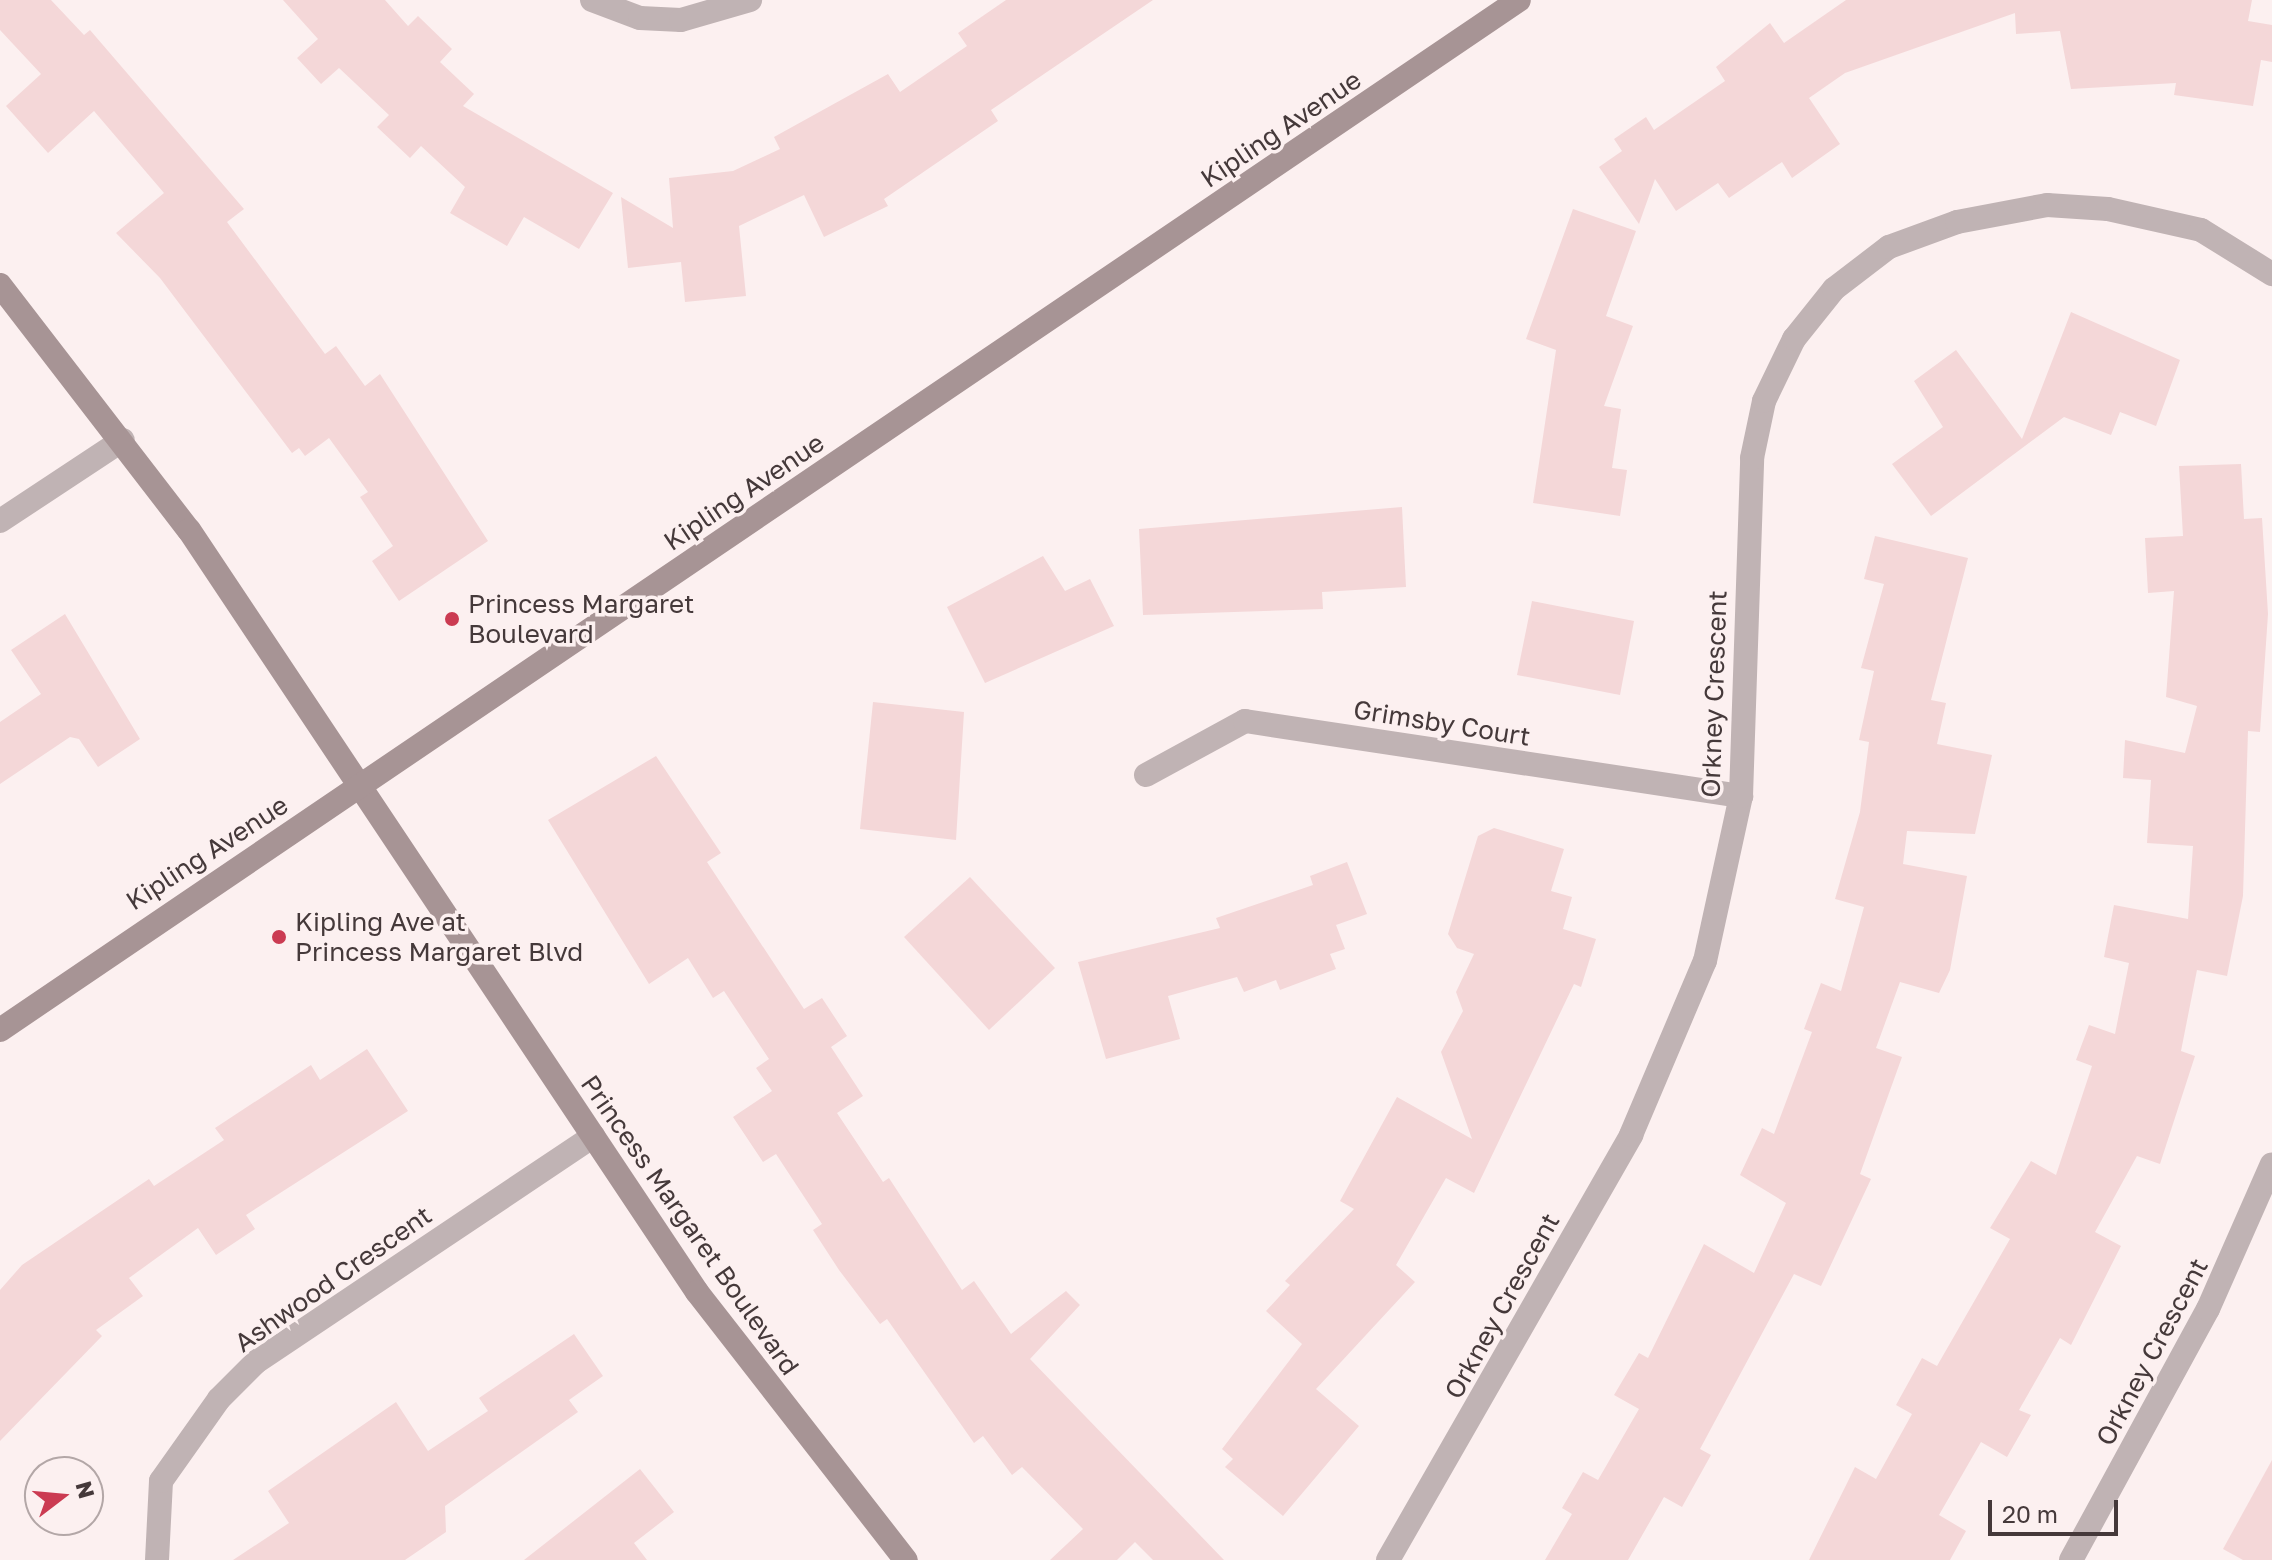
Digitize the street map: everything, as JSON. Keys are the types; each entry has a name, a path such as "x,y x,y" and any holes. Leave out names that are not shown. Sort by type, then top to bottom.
{"main road":[{"name":"Kipling Avenue","path":"0,1030 1519,0"},
{"name":"Princess Margaret Boulevard","path":"0,285 123,440 361,784 697,1292 906,1560"}],"street":[{"path":"592,0 640,18 681,20 750,0"},
{"name":"Orkney Crescent","path":"1388,1560 1631,1135 1705,961 1741,796 1752,458 1764,401 1794,339 1834,289 1889,247 1957,222 2047,205 2108,209 2201,230 2272,274"},
{"path":"0,521 123,440"},
{"name":"Grimsby Court","path":"1146,775 1245,721 1741,796"},
{"name":"Ashwood Crescent","path":"157,1560 161,1481 219,1399 256,1362 593,1136"},
{"name":"Orkney Crescent","path":"2071,1560 2208,1309 2272,1164"}],"building":[{"path":"0,0 51,0 84,35 90,30 244,209 227,222 325,354 336,346 365,386 380,374 488,541 399,601 372,561 393,546 360,497 368,492 329,438 305,456 299,448 292,453 160,278 116,233 164,193 94,111 48,153 6,106 41,74 0,30"},
{"path":"283,0 385,0 408,26 418,16 452,49 440,62 474,94 463,106 613,193 579,249 524,217 507,246 450,213 465,187 421,146 410,158 377,127 389,115 339,68 321,84 297,58 318,39"},
{"path":"1006,0 1153,0 991,110 998,121 884,199 888,206 824,237 804,195 739,226 746,296 685,302 681,262 628,268 621,197 673,228 669,178 733,171 780,149 774,137 888,74 900,92 967,46 958,33"},
{"path":"1846,0 2252,0 2248,21 2272,25 2272,62 2261,60 2253,106 2174,95 2176,83 2071,89 2060,31 2016,34 2015,13 1845,73 1809,98 1840,144 1792,178 1782,162 1729,198 1718,183 1676,211 1655,179 1639,224 1599,167 1622,151 1614,139 1646,117 1654,130 1725,81 1716,67 1770,23 1784,43"},
{"path":"1573,209 1636,231 1606,316 1633,326 1604,406 1621,409 1612,468 1627,470 1620,516 1533,503 1556,350 1526,339"},
{"path":"2071,312 2180,360 2156,426 2120,412 2111,435 2064,417 1931,516 1892,464 1943,427 1914,381 1956,350 2022,439"},
{"path":"2241,464 2244,519 2262,518 2268,614 2260,732 2248,731 2243,896 2227,976 2197,970 2181,1051 2195,1056 2160,1164 2137,1156 2095,1232 2121,1246 2071,1345 2060,1338 2019,1410 2031,1415 2007,1457 1981,1442 1939,1515 1966,1531 1950,1560 1809,1560 1855,1467 1876,1479 1912,1414 1896,1405 1922,1358 1937,1366 2010,1239 1990,1228 2031,1161 2056,1175 2092,1066 2076,1060 2089,1025 2115,1034 2129,963 2104,957 2114,905 2188,919 2193,846 2147,843 2151,780 2123,778 2125,740 2185,753 2197,706 2166,697 2174,591 2148,593 2145,538 2183,536 2179,466"},
{"path":"1402,507 1406,587 1322,592 1323,609 1143,615 1139,529"},
{"path":"1875,536 1968,558 1931,700 1946,703 1937,744 1992,755 1975,834 1907,831 1903,864 1967,876 1950,970 1939,993 1900,982 1876,1048 1902,1057 1860,1174 1871,1179 1821,1286 1794,1274 1700,1449 1711,1455 1682,1507 1664,1497 1628,1560 1545,1560 1572,1514 1562,1508 1583,1472 1598,1480 1639,1409 1614,1395 1639,1353 1648,1358 1704,1244 1754,1273 1786,1203 1740,1175 1762,1128 1774,1134 1812,1032 1804,1029 1821,983 1841,991 1864,907 1835,899 1860,812 1869,742 1859,740 1874,671 1861,668 1884,584 1864,579"},
{"path":"1043,556 1065,591 1090,579 1114,626 985,683 947,607"},
{"path":"1532,601 1634,621 1620,695 1517,675"},
{"path":"65,614 140,739 98,767 79,739 70,737 0,784 0,722 41,694 11,650"},
{"path":"873,702 964,712 956,840 860,829"},
{"path":"656,756 721,853 707,862 804,1009 822,998 847,1036 831,1047 863,1096 837,1113 883,1182 889,1178 962,1290 974,1281 1011,1334 1066,1291 1080,1305 1030,1359 1224,1560 1153,1560 1135,1542 1117,1560 1050,1560 1083,1529 1022,1467 1012,1475 983,1436 974,1443 887,1319 880,1324 839,1270 813,1230 822,1224 776,1154 763,1162 733,1117 772,1091 756,1068 769,1059 724,991 713,998 688,958 649,984 548,820"},
{"path":"1494,828 1564,849 1551,891 1572,897 1563,929 1596,939 1581,987 1574,984 1474,1193 1446,1178 1396,1265 1415,1282 1316,1389 1359,1426 1283,1516 1225,1467 1233,1459 1222,1449 1302,1344 1266,1311 1290,1285 1285,1281 1354,1209 1340,1201 1397,1097 1472,1139 1441,1052 1463,1011 1456,992 1474,954 1457,948 1448,934 1478,836"},
{"path":"1347,862 1367,914 1336,925 1345,949 1330,954 1336,969 1280,990 1276,980 1244,992 1237,977 1168,996 1180,1039 1106,1059 1078,962 1220,928 1216,918 1313,885 1310,876"},
{"path":"970,877 1055,968 989,1030 904,937"},
{"path":"367,1049 408,1111 246,1215 255,1229 216,1255 198,1228 129,1278 143,1296 96,1330 102,1336 0,1441 0,1290 22,1265 149,1179 154,1186 224,1140 215,1128 311,1065 320,1080"},
{"path":"574,1334 603,1376 569,1400 578,1412 445,1506 446,1532 405,1560 233,1560 289,1523 268,1491 396,1402 428,1451 488,1411 479,1398"},
{"path":"2272,1460 2272,1560 2243,1560 2223,1549"},
{"path":"640,1469 674,1512 634,1543 647,1560 524,1560"}],"place":[{"name":"Princess Margaret Boulevard","path":"452,619"},
{"name":"Kipling Ave at Princess Margaret Blvd","path":"279,937"}]}
